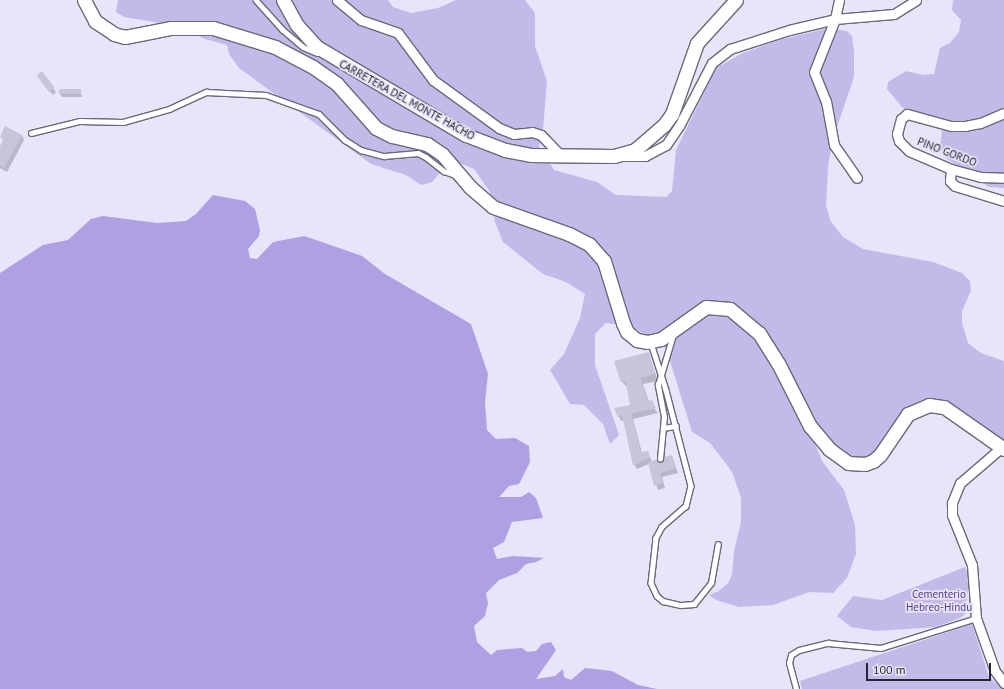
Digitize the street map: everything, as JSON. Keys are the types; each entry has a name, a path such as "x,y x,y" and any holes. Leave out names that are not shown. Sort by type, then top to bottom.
{"main road":[{"name":"CARRETERA DEL MONTE HACHO","path":"84,0 95,21 104,29 125,37 192,26 213,28 275,47 331,80 376,128 392,136 431,146 442,154 480,198 493,207 569,234 589,244 606,266 627,332 637,340 651,341"},
{"name":"CARRETERA DEL MONTE HACHO","path":"283,0 302,31 329,55 466,135 518,153 614,156 635,150 664,125 672,114 697,43 736,0"},
{"path":"651,341 674,330 699,310 714,306 730,310 748,323 778,363 819,438 840,459 848,463 865,464 873,461 880,455 908,414 929,405 944,407 1003,448"}],"street":[{"path":"337,0 362,20 398,33 433,80 499,128 514,134 532,132 541,134 560,155"},
{"path":"839,0 835,19 815,67 815,76 826,101 834,145 857,178"},
{"path":"614,156 645,156 666,145 679,126 712,63 730,49 789,30 835,19 894,14 916,0"},
{"name":"PINO GORDO","path":"1004,113 980,123 965,126 937,123 911,114 904,116 897,134 903,147 951,168 980,177 1004,178"},
{"path":"951,168 949,175 955,186 1004,201"},
{"path":"1003,448 960,483 952,503 954,525 968,551 972,565 976,618 995,672 1004,683"}],"lane":[{"path":"256,0 275,22 303,47 329,55"},
{"path":"31,133 80,121 123,122 168,109 206,92 266,95 319,114 329,121 345,140 361,150 384,156 418,153 426,157 444,171 459,175"},
{"path":"660,459 664,417 658,385 674,330"},
{"path":"651,341 676,426 689,476 690,491 686,506 662,527 656,538 651,583 657,596 663,601 681,605 690,605 697,601 711,583 718,545"},
{"path":"662,428 676,426"},
{"path":"796,689 789,663 792,655 799,650 828,643 881,648 976,618"}],"green space":[{"path":"118,0 388,0 393,7 411,13 438,8 456,0 525,0 535,13 535,46 547,81 543,130 539,146 554,170 597,182 616,195 666,197 672,191 676,150 716,68 743,53 779,40 828,28 847,31 852,36 854,51 854,77 832,142 828,166 826,206 831,222 843,237 863,249 933,262 962,273 970,281 971,291 962,311 962,323 968,343 981,353 1004,361 1004,442 949,410 914,404 880,448 861,461 850,457 814,432 815,444 822,461 844,490 855,525 856,554 847,578 833,593 809,592 773,605 739,607 716,600 709,595 719,591 728,583 732,575 734,551 741,522 741,498 733,474 727,465 710,443 692,432 666,348 633,327 606,323 595,334 595,365 619,435 610,444 603,424 584,405 570,404 550,370 564,354 580,318 585,294 566,282 543,274 503,242 495,222 490,192 474,169 462,164 447,165 432,182 421,185 406,175 371,164 239,68 229,54 227,45 205,39 173,25 124,17 116,12"},
{"path":"953,0 1004,0 1004,188 989,187 946,158 940,149 942,130 939,123 903,108 887,89 888,82 906,71 923,75 934,74 940,48 950,43 959,32 961,20 952,10"},
{"name":"Cementerio Hebreo-Hindu","path":"965,567 968,574 968,588 965,614 960,618 936,627 876,631 851,627 837,616 853,596 882,600"},
{"path":"972,624 989,677 1003,689 802,689 800,681"}],"shaded area":[{"path":"213,195 245,201 255,209 260,230 259,236 248,249 250,258 257,259 273,242 304,236 362,256 385,274 471,324 488,374 485,402 487,430 496,439 515,438 529,446 530,462 519,484 509,486 499,497 521,497 529,492 536,498 543,518 512,522 504,542 493,548 497,559 513,556 544,558 536,562 526,564 517,573 499,580 486,593 488,603 485,616 474,626 477,642 491,655 497,650 522,648 527,652 536,651 542,644 551,642 556,650 536,679 555,676 563,669 564,677 571,680 585,668 612,671 638,685 657,689 0,689 0,273 43,245 68,240 91,219 103,216 157,223 186,221 196,214"}],"building":[{"path":"42,71 55,88 49,92 36,75"},
{"path":"59,89 81,89 81,94 59,94"},
{"path":"5,126 22,135 4,168 0,165 0,146 4,139 0,137"},
{"path":"649,352 655,374 640,378 648,401 652,400 656,408 631,414 641,452 648,451 650,458 633,465 622,415 618,417 614,408 630,405 626,383 620,380 614,361"},
{"path":"672,455 676,468 660,473 663,483 654,486 648,462"}]}
